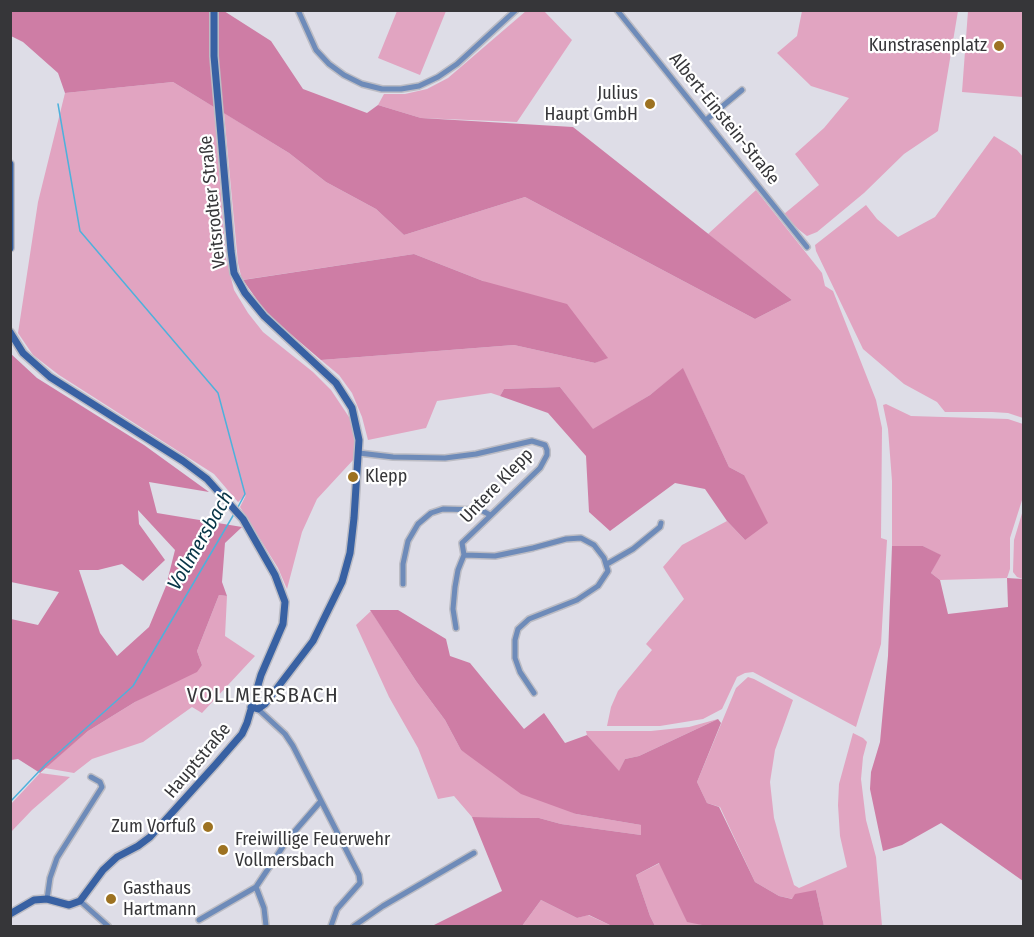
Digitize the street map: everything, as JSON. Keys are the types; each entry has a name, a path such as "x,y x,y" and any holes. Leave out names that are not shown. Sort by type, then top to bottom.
{"main road":[{"name":"Veitsrodter Straße","path":"214,10 214,67 234,273 244,293 264,316 322,368 346,397 356,419 359,453"},
{"path":"10,164 10,248"},
{"path":"10,332 23,353 50,377 183,460 207,479 243,519 275,575 285,602 283,624 268,657 255,708"},
{"name":"Hauptstraße","path":"80,901 103,870 117,857 150,837 216,765 242,734 255,708 278,688 313,641 342,582 350,553 359,453"},
{"path":"10,914 34,900 47,899 69,905 80,901"}],"street":[{"path":"298,10 316,50 336,70 362,84 382,89 419,86 438,77 457,64 516,10"},
{"name":"Albert-Einstein-Straße","path":"617,10 807,247"},
{"path":"706,120 742,90"},
{"name":"Untere Klepp","path":"359,453 445,458 532,441 545,445 547,455 540,468 462,543 464,555"},
{"path":"403,584 403,564 408,541 418,524 431,513 443,509 481,510 490,515"},
{"path":"607,564 633,549 661,523"},
{"path":"456,628 453,609 455,587 464,555 495,556 566,539 581,538 594,545 607,564 608,571 598,586 577,600 529,619 518,628 515,658 525,681 534,693"},
{"path":"255,708 285,734 293,746 359,875 360,884 338,909 331,927"},
{"path":"47,899 50,878 57,858 102,787 100,782 91,777"},
{"path":"199,920 256,886 288,839 321,801"},
{"path":"354,927 383,906 474,853"},
{"path":"256,886 264,908 266,927"},
{"path":"80,901 108,927"}],"shaded area":[{"path":"10,11 224,11 271,41 303,89 367,113 378,105 421,118 573,127 792,300 755,319 525,197 404,235 376,209 326,182 289,153 173,82 65,93 58,73 23,42 11,36"},
{"path":"397,11 446,11 420,75 378,58"},
{"path":"526,11 544,11 572,40 517,122 421,118 378,105 384,94 405,94 427,89 448,78"},
{"path":"802,11 958,11 938,131 904,154 864,193 817,232 807,236 784,214 819,185 795,154 824,128 849,98 811,86 777,53 797,36"},
{"name":"Kunstrasenplatz","path":"968,11 1023,11 1023,97 962,92"},
{"path":"173,82 214,107 226,258 234,290 263,332 313,372 331,390 351,420 354,459 317,499 302,532 287,589 278,568 240,507 246,495 238,502 214,474 59,375 33,355 18,333 38,202 65,93"},
{"path":"224,113 289,153 326,182 376,209 404,235 525,197 755,319 792,300 708,234 756,190 822,273 825,286 833,291 876,400 882,428 881,538 887,540 881,644 856,727 753,672 737,677 722,709 703,719 660,726 607,726 611,707 618,691 652,650 646,644 684,599 663,567 682,545 727,521 745,540 744,475 729,467 683,369 650,395 593,430 560,387 504,389 500,396 491,393 437,401 426,428 368,440 352,393 339,375 321,360 514,345 595,363 607,357 483,281 414,254 242,280 238,263"},
{"path":"994,136 1017,150 1024,158 1023,418 1008,413 945,412 937,402 904,384 863,349 815,245 866,205 877,219 898,237 935,217"},
{"path":"414,254 483,281 567,304 608,358 595,363 514,345 321,360 267,314 243,280"},
{"path":"10,353 37,378 144,445 209,492 149,482 157,513 242,527 225,543 222,582 227,596 219,595 197,651 202,665 197,672 135,702 88,731 40,773 18,759 11,760 11,619 38,625 59,592 11,582","holes":["138,510 175,550 166,586 149,627 117,656 100,633 79,570 98,570 122,564 143,581 165,560 139,524"]},
{"path":"683,368 729,467 744,475 768,523 745,540 727,521 705,489 675,483 610,531 589,512 586,456 548,413 500,396 504,389 560,387 593,429 650,395"},
{"path":"886,404 911,416 1008,419 1023,424 1023,497 1010,538 1010,569 1007,578 940,580 931,573 940,555 923,546 892,546 892,481 888,429 883,405"},
{"path":"1023,510 1023,579 1017,577 1013,572 1014,540"},
{"path":"892,546 923,546 941,555 931,573 940,580 948,614 1008,607 1007,578 1023,579 1023,881 941,823 902,845 883,851 870,789 871,772 880,742 888,656"},
{"path":"219,595 227,596 225,636 255,656 202,713 192,707 143,742 92,759 74,773 45,768 88,731 202,665 197,651"},
{"path":"370,610 398,610 446,639 450,656 470,663 524,729 544,713 565,743 587,735 619,771 625,759 639,756 718,719 721,723 697,782 707,803 719,807 755,882 779,896 792,899 795,894 816,890 824,926 707,926 687,922 659,863 636,875 655,926 612,926 589,915 577,918 541,900 522,926 432,926 502,891 472,817 539,818 561,824 641,835 641,825 576,814 521,794 461,750 445,720 416,681"},
{"path":"371,611 416,681 445,720 461,750 576,814 641,825 641,835 561,824 539,818 472,817 454,796 438,799 418,748 389,697 356,625"},
{"path":"748,677 793,700 775,750 770,782 774,818 794,885 799,888 847,867 840,836 839,784 853,733 867,742 861,779 866,820 876,857 882,926 824,926 816,890 793,899 779,896 755,882 720,807 707,803 697,782 736,688"},
{"path":"718,719 639,756 625,759 619,772 586,731 651,731 689,727"},
{"path":"40,773 70,777 11,832 11,804"},
{"path":"660,863 687,921 707,926 655,926 636,875"},
{"path":"541,900 577,918 588,915 612,926 522,926"}],"waterway":[{"name":"Vollmersbach","path":"58,104 80,231 218,393 245,494 238,507"},
{"name":"Vollmersbach","path":"10,802 46,764 133,686 234,514"}],"place":[{"name":"Kunstrasenplatz","path":"999,46"},
{"name":"Julius Haupt GmbH","path":"650,104"},
{"name":"Klepp","path":"353,477"},
{"name":"Zum Vorfuß","path":"208,827"},
{"name":"Freiwillige Feuerwehr Vollmersbach","path":"223,850"},
{"name":"Gasthaus Hartmann","path":"111,899"}],"district":[{"name":"VOLLMERSBACH","path":"263,696"}]}
